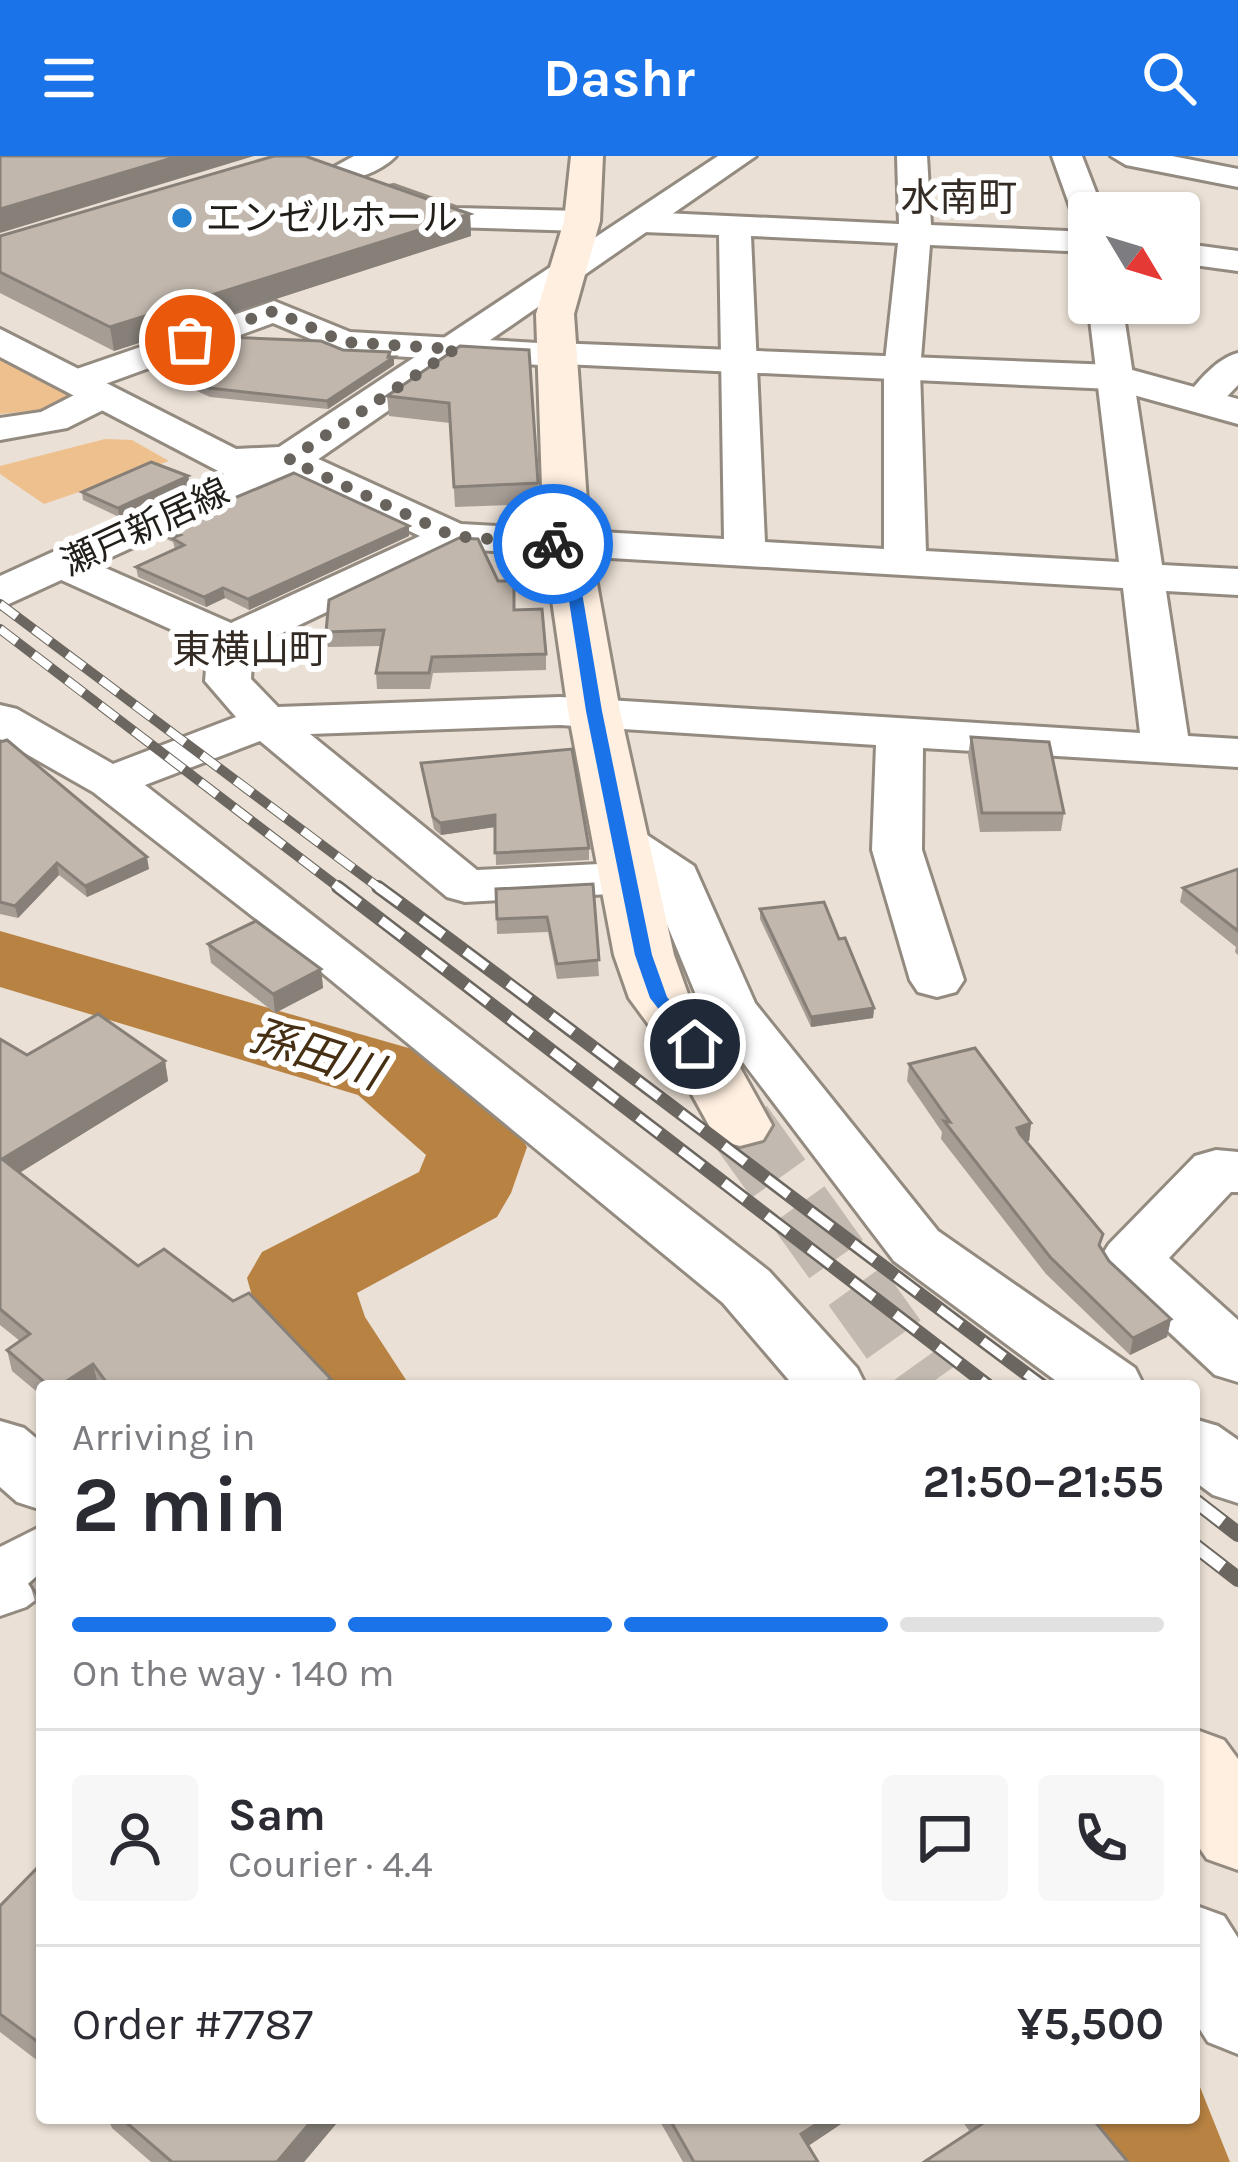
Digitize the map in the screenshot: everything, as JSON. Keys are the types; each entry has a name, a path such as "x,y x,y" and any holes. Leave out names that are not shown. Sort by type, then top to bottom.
{"main road":[{"path":"587,156 582,221 555,314 567,545 594,711 644,955 659,998 695,1044 740,1125"},
{"path":"1200,1777 1238,1832"}],"street":[{"path":"381,156 327,169 452,217 582,221"},
{"name":"瀬戸新居線","path":"0,594 289,460 740,156"},
{"path":"905,565 902,371 915,234 912,156"},
{"path":"1067,156 1080,192"},
{"path":"1126,156 1238,178"},
{"path":"643,222 1068,241"},
{"path":"735,227 745,554"},
{"path":"1200,256 1238,261"},
{"path":"0,429 60,419 90,388 274,311 344,342 902,371 1114,377 1221,406 1238,364"},
{"path":"1108,324 1166,749"},
{"path":"0,340 229,462 289,460 453,536 1238,582"},
{"path":"63,565 231,640 453,536"},
{"path":"231,640 228,681 266,722 465,886 626,860 676,877 728,1007 916,1246 1104,1380"},
{"path":"110,782 266,722 594,711 1238,753"},
{"path":"4,724 110,782 288,918 746,1287 828,1380"},
{"path":"900,731 897,850 937,980"},
{"path":"1238,1172 1216,1170 1131,1260 1238,1358"},
{"path":"0,1447 36,1478"},
{"path":"1200,1449 1238,1476"},
{"path":"0,1586 36,1559"},
{"path":"1200,1954 1238,2013"}],"shaded area":[{"path":"0,352 71,394 42,410 0,414"},
{"path":"105,439 132,440 169,461 44,504 0,474 0,466"}],"building":[{"path":"0,156 179,156 0,209"},
{"path":"274,156 305,156 470,214 110,327 0,272 0,236"},
{"path":"226,337 321,341 343,350 390,352 388,357 394,357 327,401 209,388 152,363"},
{"path":"460,346 529,350 538,483 454,487 449,403 387,396"},
{"path":"151,462 188,476 118,508 82,492"},
{"path":"294,473 409,526 248,599 223,588 204,597 136,567 184,545 172,538 180,535 163,528"},
{"path":"459,538 478,539 498,581 514,581 514,610 542,609 546,654 432,657 429,673 376,673 384,630 326,632 329,600"},
{"path":"971,737 1049,742 1064,813 982,813"},
{"path":"7,740 147,857 85,886 57,863 15,906 0,902 0,742"},
{"path":"572,749 589,848 495,853 495,815 440,823 433,817 421,763"},
{"path":"1238,869 1238,931 1183,888"},
{"path":"593,884 599,960 557,964 547,917 497,919 496,889"},
{"path":"824,902 839,939 845,938 874,1008 811,1017 760,909"},
{"path":"256,921 321,969 273,994 208,944"},
{"path":"98,1014 165,1061 2,1159 138,1266 164,1249 233,1301 249,1293 331,1379 105,1380 93,1364 68,1380 42,1380 7,1350 30,1334 0,1309 0,1039 27,1055"},
{"path":"975,1048 1031,1123 1017,1128 1020,1134 1103,1234 1099,1245 1109,1261 1171,1319 1133,1338 1050,1257 944,1121 950,1122 909,1064"},
{"path":"36,1869 36,2041 0,2014 0,1906"},
{"path":"128,2124 309,2124 277,2162 172,2162"},
{"path":"672,2124 817,2124 801,2134 818,2162 694,2162"},
{"path":"982,2124 1097,2124 1128,2162 924,2162"}],"waterway":[{"name":"孫田川","path":"0,958 392,1074 478,1147 461,1193 299,1278 315,1328 351,1380"},
{"name":"孫田川","path":"1142,2124 1156,2162"}],"tunnel":[{"path":"740,1125 923,1380"}],"railway":[{"path":"0,604 382,890"},
{"path":"0,629 342,890"},
{"path":"338,887 981,1380"},
{"path":"378,887 1035,1380"},
{"path":"1200,1505 1238,1534"},
{"path":"1200,1550 1238,1579"}],"way so far":[{"path":"190,340 274,311 344,342 455,349 289,460 453,536 553,544"}],"place":[{"name":"エンゼルホール","path":"182,218"}],"district":[{"name":"水南町","path":"959,198"},
{"name":"東横山町","path":"250,650"}],"route":[{"path":"553,544 567,545 594,711 644,955 659,998 695,1044"}]}
